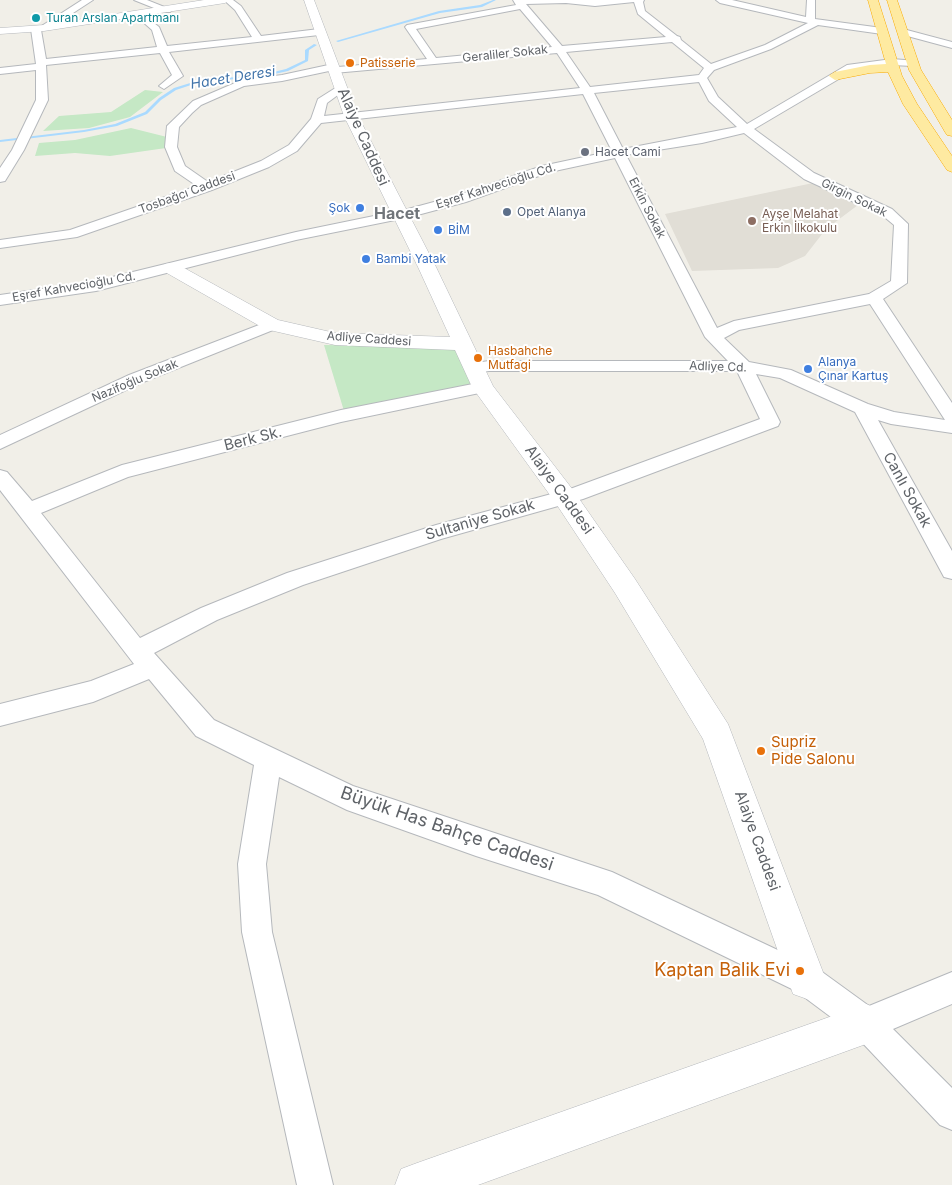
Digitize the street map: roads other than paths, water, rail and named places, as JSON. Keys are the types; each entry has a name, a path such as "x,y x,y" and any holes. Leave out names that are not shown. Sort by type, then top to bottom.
{"highway":[{"path":"873,0 892,65 910,104 952,167"},
{"path":"892,0 914,67 952,132"},
{"path":"836,76 892,65"}],"street":[{"path":"40,29 90,0"},
{"path":"138,0 168,10"},
{"path":"0,30 40,29 227,0 238,8 258,39"},
{"name":"Alaiye Caddesi","path":"309,0 351,116 427,267 478,378 564,496 625,586 718,734 808,980"},
{"path":"434,62 410,27 519,3 566,0 595,3 633,0"},
{"path":"640,0 638,2 641,12 677,39 710,68"},
{"path":"720,0 814,21 882,30"},
{"path":"811,0 814,21"},
{"name":"Erkin Sokak","path":"519,3 559,49 587,91 713,337 743,366"},
{"path":"138,14 156,29 163,50 178,76 164,86"},
{"path":"317,120 702,78 710,68 768,47 814,21"},
{"path":"0,178 18,150 42,100 40,29"},
{"path":"0,71 41,64 319,32"},
{"path":"903,32 952,45"},
{"name":"Geraliler Sokak","path":"207,186 179,168 171,147 173,126 197,103 242,83 290,77 336,75 434,62 559,49 677,39"},
{"path":"892,65 914,67"},
{"name":"Tosbağcı Caddesi","path":"0,244 72,234 264,164 292,148 317,120 322,101 336,75"},
{"name":"Eşref Kahvecioğlu Cd.","path":"0,300 96,286 296,236 461,199 546,169 619,153 702,139 746,128 836,76"},
{"path":"702,78 713,98 746,128"},
{"name":"Girgin Sokak","path":"713,337 734,326 874,298 899,283 901,224 886,212 809,176 746,128"},
{"name":"Adliye Caddesi","path":"171,268 272,325 335,339 462,344"},
{"path":"874,298 952,417"},
{"name":"Nazifoğlu Sokak","path":"0,442 135,379 272,325"},
{"name":"Adliye Cd.","path":"478,378 490,366 743,366 785,374 862,408 891,418 952,427"},
{"name":"Sultaniye Sokak","path":"0,715 93,691 144,659 209,614 295,579 436,533 576,494 771,422 743,366"},
{"name":"Berk Sk.","path":"28,510 122,472 341,416 478,378"},
{"name":"Canlı Sokak","path":"862,408 952,571"},
{"name":"Büyük Has Bahçe Caddesi","path":"0,477 144,659 205,728 347,797 476,842 602,882 808,980 866,1024 952,1113"},
{"path":"268,758 252,864 257,932 315,1185"},
{"path":"417,1185 866,1024 952,988"}],"waterway":[{"name":"Hacet Deresi","path":"337,41 440,12 481,6 495,0"},
{"name":"Hacet Deresi","path":"0,141 84,131 116,125 146,113 160,99 175,89 200,81 261,76 287,70 307,60 307,50 315,45"}],"place":[{"name":"Turan Arslan Apartmanı","path":"36,18"},
{"name":"Patisserie","path":"350,63"},
{"name":"Hacet Cami","path":"585,152"},
{"name":"Şok","path":"360,208"},
{"name":"Opet Alanya","path":"507,212"},
{"name":"Ayşe Melahat Erkin İlkokulu","path":"752,221"},
{"name":"BİM","path":"438,230"},
{"name":"Bambi Yatak","path":"366,259"},
{"name":"Hasbahche Mutfagi","path":"478,358"},
{"name":"Alanya Çınar Kartuş","path":"808,369"},
{"name":"Supriz Pide Salonu","path":"761,751"},
{"name":"Kaptan Balik Evi","path":"800,971"}],"district":[{"name":"Hacet","path":"397,214"}]}
